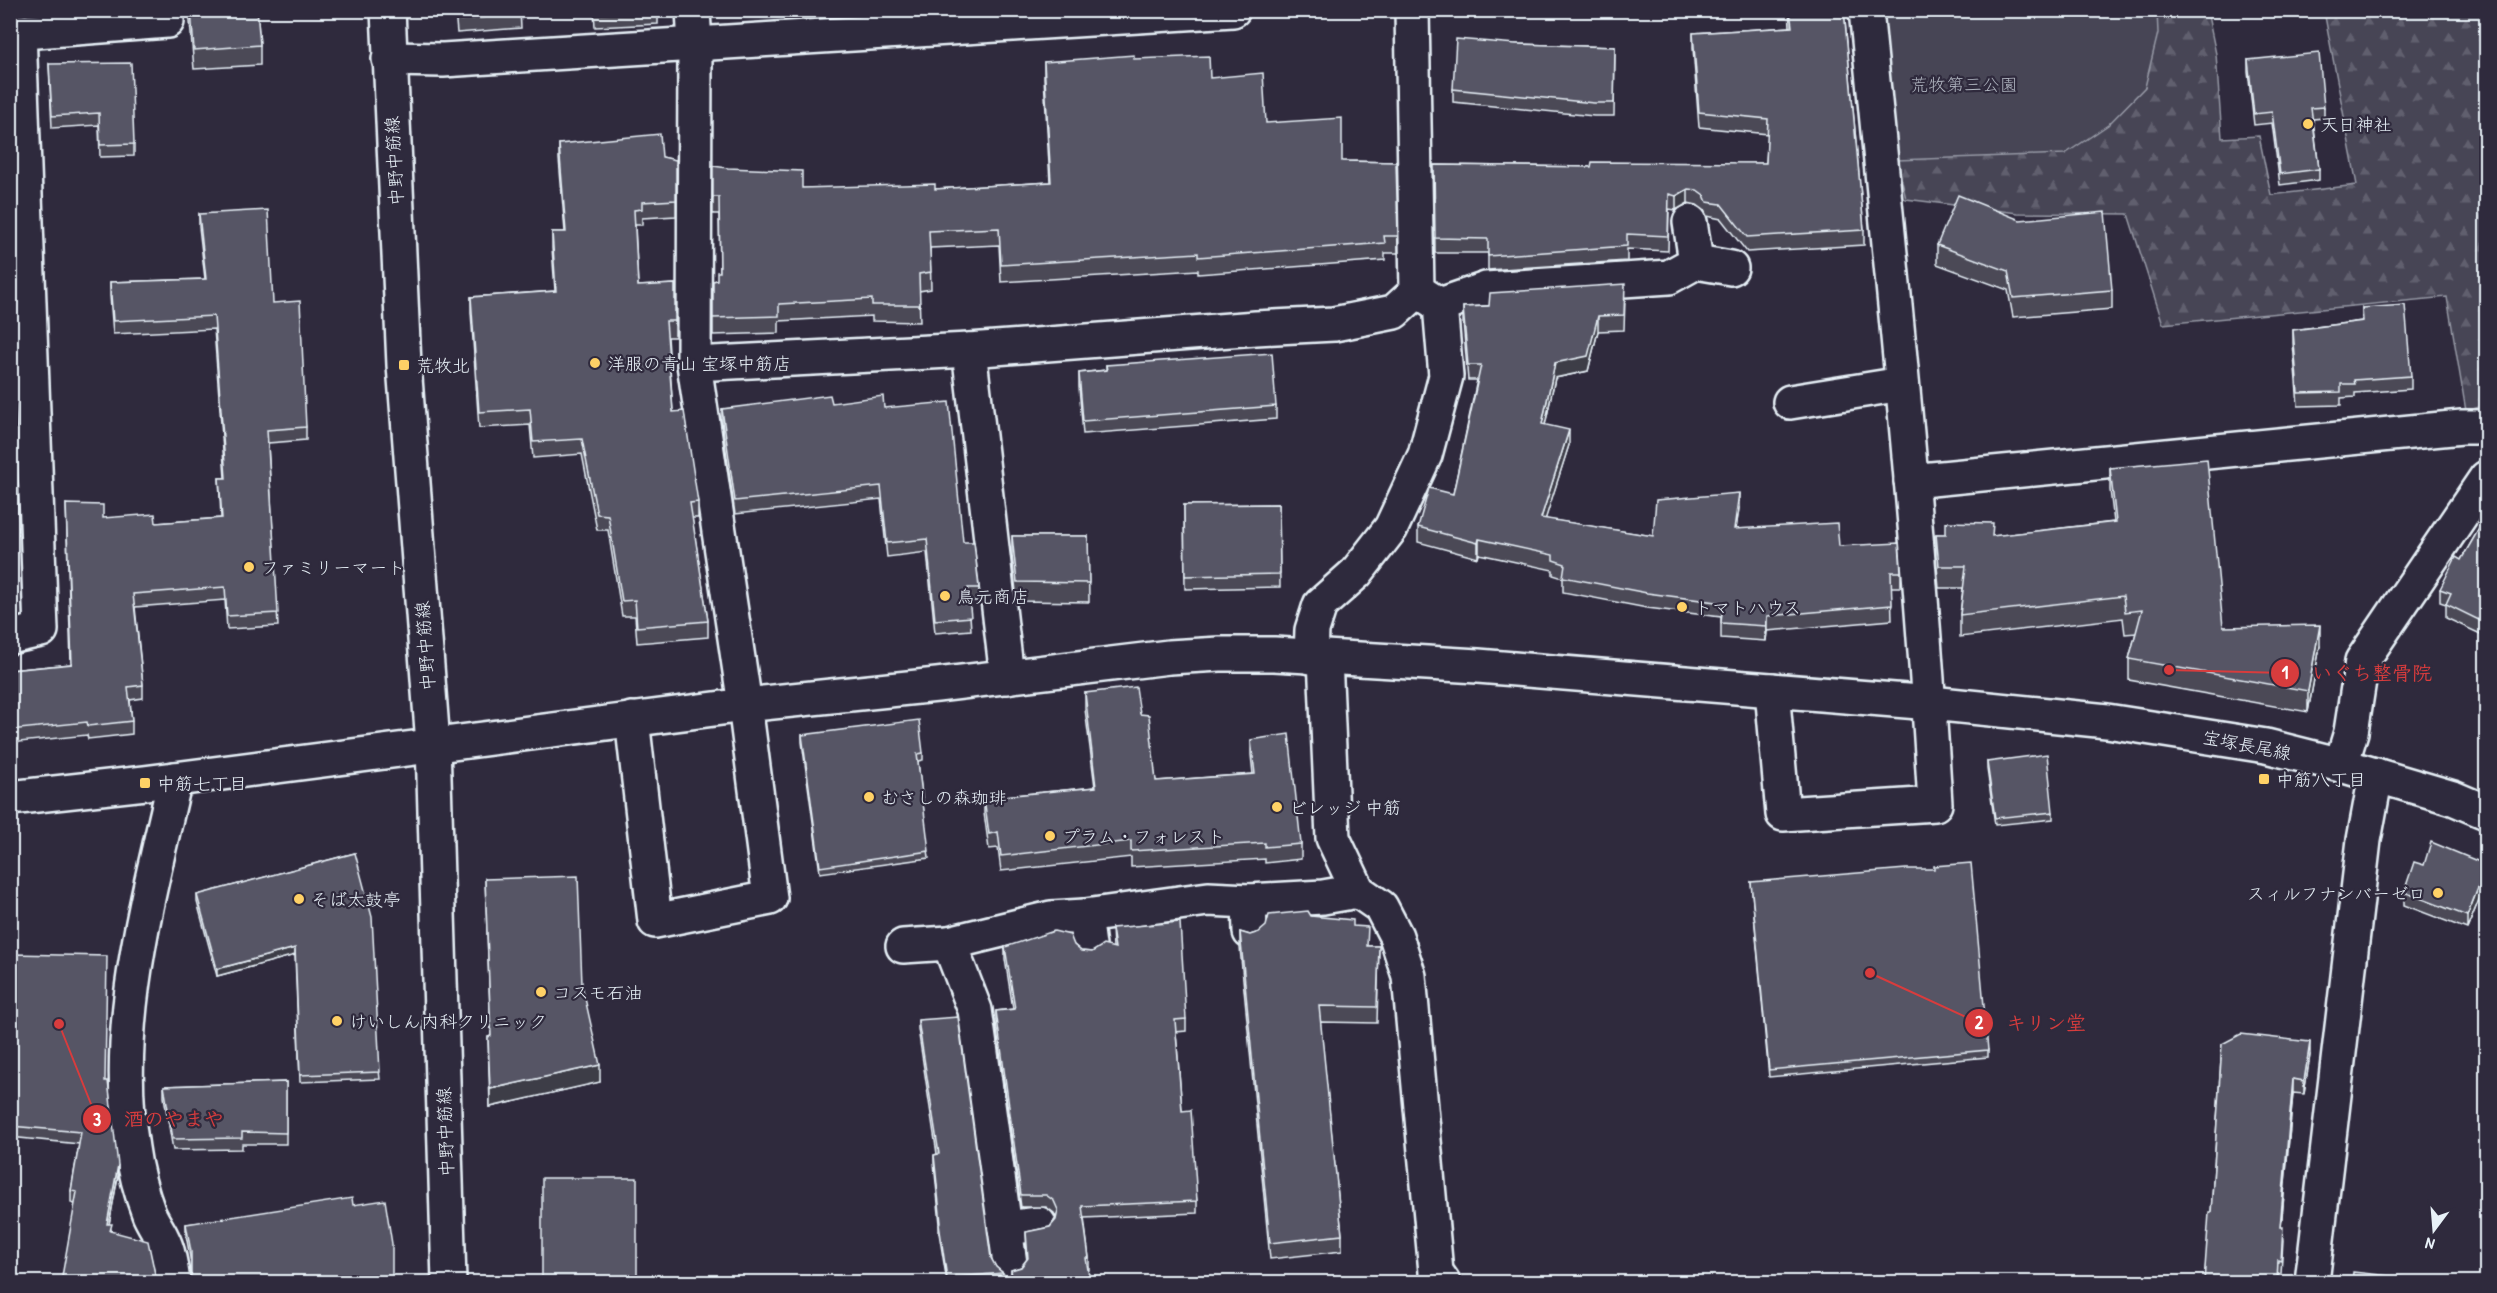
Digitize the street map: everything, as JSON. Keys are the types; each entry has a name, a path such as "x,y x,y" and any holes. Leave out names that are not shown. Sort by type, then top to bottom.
{"street":[{"path":"10,637 41,630 15,32 167,21 167,10"},
{"name":"中野中筋線","path":"387,10 404,365 433,744 449,1282"},
{"path":"632,719 655,921 770,898 745,705 694,364 695,45 693,10"},
{"path":"389,59 442,60 1233,10"},
{"path":"1412,10 1429,298 1446,376 1425,455 1391,528 1356,573 1320,605 1312,630 1318,657 1333,838 1358,891 1380,907 1396,936 1409,976 1436,1272 1443,1282"},
{"path":"1772,690 1783,814 1935,804 1931,703 1866,10"},
{"path":"1690,222 1696,262"},
{"path":"694,364 969,350 1334,324 1394,312 1429,298 1486,289 1669,277 1696,262 1731,268"},
{"path":"969,350 1007,677"},
{"path":"1790,402 1902,384"},
{"path":"1911,481 2462,427 2487,427"},
{"path":"2341,765 2351,732 2362,661 2487,478"},
{"name":"宝塚長尾線","path":"10,798 745,705 1007,677 1080,666 1209,654 1318,657 1478,666 1931,703 2107,721 2266,746 2376,775 2453,798 2487,812"},
{"path":"2312,1282 2362,852 2376,775"},
{"path":"173,1282 164,1241 151,1217 140,1188 129,1129 125,1060 127,1017 135,966 174,779"},
{"path":"903,946 949,943 1051,918 1087,931 1208,899 1249,917 1323,897 1358,891"},
{"path":"949,943 975,1011 977,1136 1005,1228 1010,1264"},
{"path":"1005,1228 1039,1224"}],"green space":[{"name":"荒牧第三公園","path":"1880,11 2157,11 2158,33 2145,87 2108,125 2065,154 1897,160"},
{"path":"2113,11 2207,11 2216,54 2222,138 2259,136 2271,195 2357,185 2324,11 2486,11 2486,405 2466,411 2447,297 2163,324 2128,214 2018,213 1906,199 1897,160"}],"building":[{"path":"191,10 257,10 260,45 194,50"},
{"path":"456,10 520,10 521,14 457,20"},
{"path":"595,10 658,10 658,11 595,14"},
{"path":"1790,10 1844,10 1864,230 1747,237 1721,204 1707,202 1704,195 1697,190 1688,189 1676,196 1669,194 1668,236 1627,234 1627,246 1488,256 1488,239 1435,238 1434,165 1591,167 1592,162 1766,163 1768,119 1699,112 1693,33 1792,27"},
{"path":"1456,39 1516,44 1615,47 1614,103 1453,89"},
{"path":"2319,53 2324,107 2311,108 2319,169 2280,174 2272,112 2254,114 2248,60"},
{"path":"1134,55 1134,59 1209,56 1210,78 1263,73 1266,123 1342,118 1342,161 1396,162 1398,236 1384,236 1385,243 1198,257 1198,253 1001,265 999,228 929,231 931,272 919,274 920,305 872,305 872,299 779,304 779,316 713,318 713,281 717,280 717,272 720,272 719,197 713,197 713,166 802,171 802,188 935,184 935,189 1051,182 1044,62"},
{"path":"131,63 134,144 100,145 99,113 52,116 49,64"},
{"path":"660,134 662,157 676,160 676,200 642,202 642,209 634,210 638,286 675,284 675,321 666,321 673,412 684,411 698,502 690,503 708,621 637,627 635,600 622,601 608,515 597,514 582,439 533,442 530,409 479,412 471,297 556,291 552,232 566,232 559,144"},
{"path":"1958,195 2020,220 2105,212 2112,290 2013,298 2008,271 1937,245"},
{"path":"268,210 273,303 300,301 306,427 267,430 278,613 227,616 225,587 133,594 143,685 128,687 132,721 88,726 87,722 10,730 10,670 72,664 66,504 103,505 103,518 155,514 156,523 222,518 219,478 226,478 214,316 113,321 110,282 206,279 199,214"},
{"path":"1625,284 1624,315 1598,316 1588,356 1555,363 1542,424 1569,430 1541,518 1653,536 1656,500 1739,493 1734,529 1837,523 1839,546 1899,543 1901,572 1891,572 1892,605 1767,616 1766,626 1721,623 1723,603 1647,593 1563,577 1565,564 1553,560 1553,555 1479,539 1478,543 1418,527 1429,488 1453,494 1481,365 1468,365 1463,307 1489,306 1490,293"},
{"path":"2405,305 2411,376 2354,380 2355,384 2341,384 2341,392 2298,393 2293,330 2363,321 2362,308"},
{"path":"1272,353 1276,406 1083,421 1079,373 1107,370 1106,365"},
{"path":"830,395 832,403 883,396 884,408 949,402 963,542 974,542 979,588 968,588 971,617 935,620 927,539 887,543 881,486 735,501 722,409"},
{"path":"2207,459 2223,627 2320,625 2308,691 2129,659 2142,610 2125,612 2123,596 1960,615 1966,566 1939,566 1936,534 1946,534 1946,522 1993,523 1992,536 2116,522 2110,468"},
{"path":"1279,504 1280,574 1185,576 1184,505"},
{"path":"2487,515 2487,624 2446,604 2451,593 2440,589 2456,557 2461,560"},
{"path":"1012,536 1088,536 1089,583 1017,582"},
{"path":"1136,687 1140,714 1149,715 1156,781 1255,774 1251,740 1289,734 1301,844 1265,847 1265,843 1131,851 1131,841 1001,856 998,832 989,834 984,798 1096,787 1085,693"},
{"name":"むさしの森珈琲","path":"919,720 923,753 917,754 929,851 820,867 802,735"},
{"path":"2047,754 2053,812 1995,818 1987,762"},
{"path":"2431,842 2487,865 2467,916 2404,892 2414,862 2424,865"},
{"path":"355,853 372,917 380,1072 300,1075 295,948 217,969 197,895"},
{"path":"1971,863 1988,1050 1769,1070 1751,882 1906,869 1934,869 1934,866"},
{"path":"578,876 582,985 600,1065 490,1089 488,1037 491,1036 485,879"},
{"path":"1308,911 1311,916 1353,920 1353,926 1368,927 1367,946 1379,946 1377,1007 1319,1006 1342,1235 1270,1243 1240,932 1250,935 1259,932 1266,926 1269,915"},
{"path":"1180,922 1186,1019 1175,1020 1182,1111 1191,1110 1197,1201 1082,1206 1090,1282 1013,1282 1011,1270 1021,1267 1028,1258 1026,1232 1050,1227 1056,1220 1058,1210 1054,1201 1046,1195 1021,1195 996,1011 1015,1009 1005,947 1054,931 1070,935 1074,945 1081,951 1092,952 1103,945 1115,948 1112,928"},
{"path":"13,954 107,956 105,1081 108,1081 118,1165 107,1224 112,1224 110,1231 148,1241 159,1282 61,1282 77,1192 71,1191 81,1132 10,1126"},
{"path":"958,1017 991,1258 1003,1273 947,1278 939,1224 941,1223 934,1155 939,1154 918,1020"},
{"path":"2241,1034 2310,1042 2304,1081 2293,1079 2280,1227 2283,1227 2281,1261 2278,1260 2277,1282 2204,1282 2222,1044"},
{"path":"286,1082 286,1133 242,1132 242,1138 173,1139 164,1086"},
{"path":"542,1178 637,1178 637,1282 542,1282"},
{"path":"352,1198 353,1205 385,1200 392,1244 392,1282 186,1282 191,1277 191,1252 186,1224"},
{"path":"2353,1272 2426,1280 2426,1282 2352,1282"}],"place":[{"name":"天日神社","path":"2308,124"},
{"name":"洋服の青山 宝塚中筋店","path":"595,363"},
{"name":"荒牧北","path":"404,365"},
{"name":"ファミリーマート","path":"249,567"},
{"name":"鳥元商店","path":"945,596"},
{"name":"トマトハウス","path":"1682,607"},
{"name":"いぐち整骨院","path":"2169,670"},
{"name":"中筋八丁目","path":"2264,779"},
{"name":"中筋七丁目","path":"145,783"},
{"name":"むさしの森珈琲","path":"869,797"},
{"name":"ビレッジ 中筋","path":"1277,807"},
{"name":"プラム・フォレスト","path":"1050,836"},
{"name":"スィルフナンバーゼロ","path":"2438,893"},
{"name":"そば太鼓亭","path":"299,899"},
{"name":"キリン堂","path":"1870,973"},
{"name":"コスモ石油","path":"541,992"},
{"name":"けいしん内科クリニック","path":"337,1021"},
{"name":"酒のやまや","path":"59,1024"}]}
